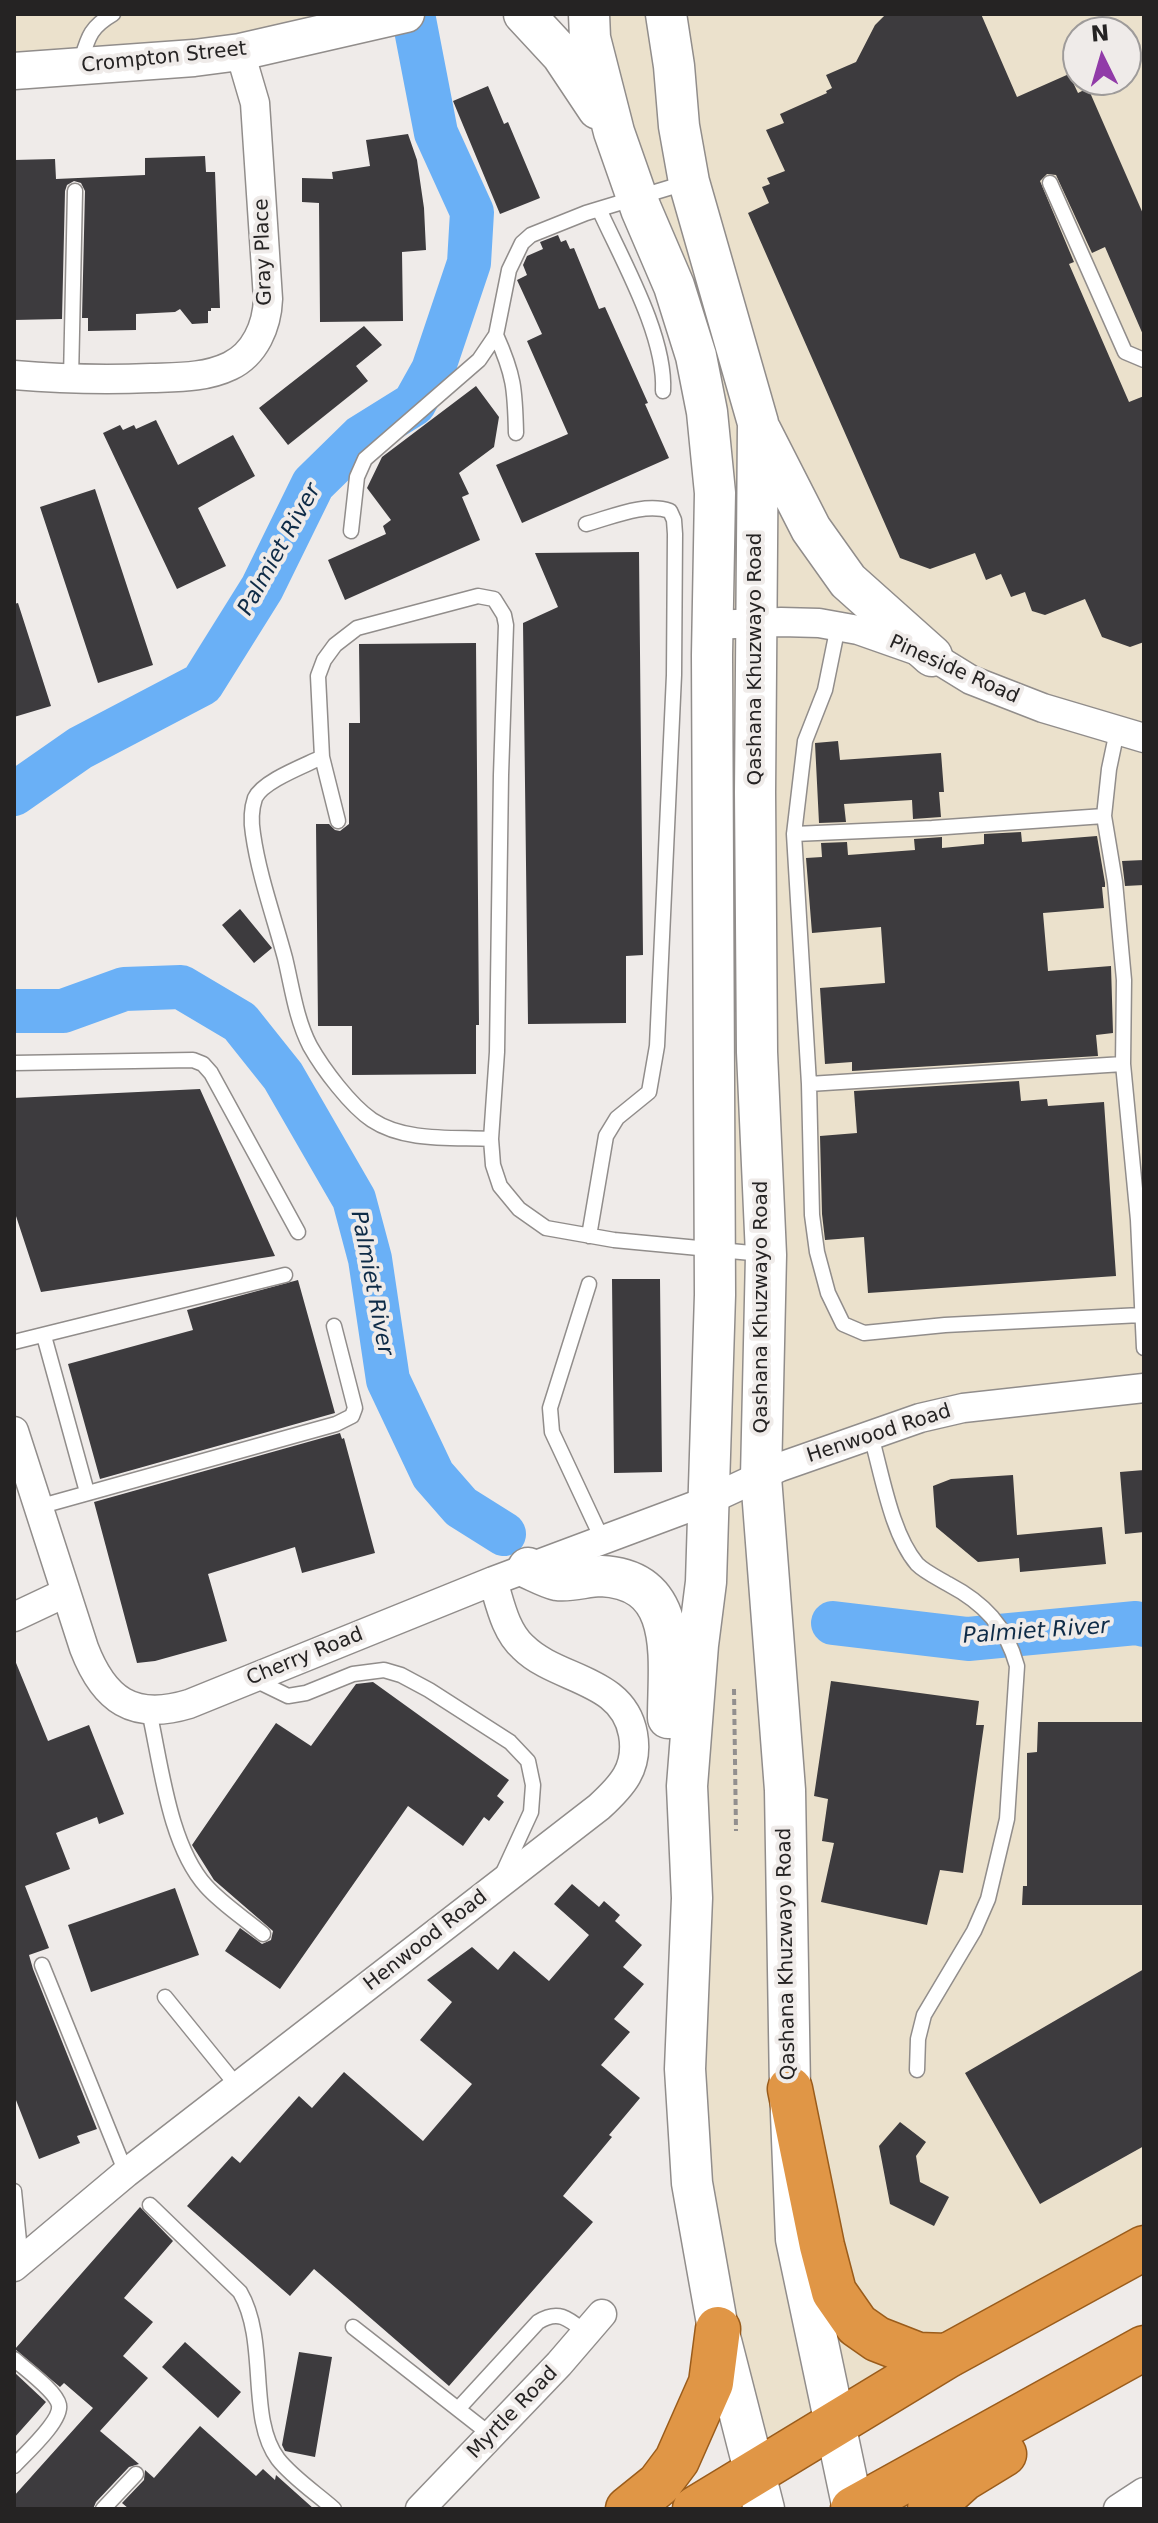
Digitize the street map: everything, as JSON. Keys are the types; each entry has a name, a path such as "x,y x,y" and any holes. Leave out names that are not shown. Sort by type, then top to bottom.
{"highway":[{"path":"790,2089 834,2292 857,2325 877,2339 918,2355 947,2356"},
{"path":"695,2509 759,2492 835,2425 947,2356 1144,2248"},
{"path":"628,2509 659,2484 677,2460 711,2383 718,2329"},
{"path":"853,2509 1144,2348"},
{"path":"930,2509 963,2479 1144,2364"}],"main road":[{"path":"524,14 562,55 614,132"},
{"name":"Qashana Khuzwayo Road","path":"589,14 590,38 614,132 674,286 696,356 707,412 715,493 715,1250 706,1582 687,1786 692,1898 685,2069 692,2183 718,2329 759,2492"},
{"name":"Qashana Khuzwayo Road","path":"666,14 689,182 758,423 757,1052 766,1255 761,1477 785,1790 796,2239 853,2509"},
{"path":"758,423 811,529 848,581 932,656"},
{"path":"510,1575 558,1580 599,1576 621,1579 654,1598 668,1633 669,1747 687,1786"}],"street":[{"name":"Crompton Street","path":"14,71 240,52 406,14"},
{"name":"Gray Place","path":"14,375 71,379 201,376 232,365 256,343 267,314 267,284 255,103 240,52"},
{"name":"Pineside Road","path":"713,625 819,623 858,630 932,656 971,680 1043,708 1131,734"},
{"name":"Henwood Road","path":"761,1477 809,1456 920,1418 963,1408 1144,1388"},
{"path":"14,1431 65,1593 97,1678 118,1699 149,1711"},
{"name":"Cherry Road","path":"149,1711 179,1707 253,1679 761,1477"},
{"name":"Henwood Road","path":"17,2264 126,2173 599,1807 624,1784 635,1754 632,1727 625,1710 611,1695 533,1656 519,1644 509,1627 510,1575"},
{"path":"14,1617 65,1593"},
{"name":"Myrtle Road","path":"420,2509 594,2323"}],"lane":[{"path":"78,68 88,36 97,23 113,14"},
{"path":"351,531 357,477 365,459 479,360 496,335 509,270 522,243 531,235 599,209 689,182"},
{"path":"1050,183 1125,352 1144,360"},
{"path":"71,379 75,191"},
{"path":"599,209 654,335 662,366 663,391"},
{"path":"496,335 515,385 516,433"},
{"path":"586,524 660,508 670,511 675,534 672,720 657,1046 649,1092 617,1118 606,1136 589,1236"},
{"path":"338,821 322,757 318,676 335,645 357,628 462,599 486,597 499,605 506,625 497,1052 491,1139 493,1165 500,1186 519,1209 546,1228 589,1236 766,1255"},
{"path":"838,626 825,690 805,741 794,834 809,1084 810,1184 817,1252 828,1293 847,1328 864,1333 945,1325 1141,1315"},
{"path":"1131,734 1109,769 1104,816 1115,882 1124,980 1123,1064 1141,1267 1144,1348"},
{"path":"322,757 271,783 256,795 251,812 259,861 295,1002 310,1045 353,1103 376,1123 415,1135 491,1139"},
{"path":"794,834 1104,816"},
{"path":"14,1063 193,1060 203,1064 211,1073 298,1232"},
{"path":"809,1084 1123,1064"},
{"path":"14,1342 285,1275"},
{"path":"589,1284 550,1408 549,1420 603,1541"},
{"path":"38,1507 336,1424 352,1416 355,1408 334,1326"},
{"path":"44,1336 87,1492"},
{"path":"871,1436 907,1551 920,1567 971,1596 1001,1626 1017,1666 1007,1819 988,1899 974,1931 924,2015 918,2039 917,2070"},
{"path":"253,1679 288,1696 306,1693 353,1674 384,1670 429,1690 510,1742 528,1761 533,1785 531,1812 497,1886"},
{"path":"149,1711 171,1811 186,1853 206,1886 263,1934"},
{"path":"42,1965 126,2173"},
{"path":"165,1997 238,2087"},
{"path":"14,2191 17,2264"},
{"path":"150,2205 240,2292 247,2304 257,2341 267,2438 278,2459 334,2509"},
{"path":"458,2409 547,2316 565,2316 594,2323"},
{"path":"353,2327 491,2435"},
{"path":"14,2359 53,2394 59,2405 57,2418 14,2466"},
{"path":"103,2509 136,2474"}],"path":[{"path":"734,1689 736,1831"}],"shaded area":[{"path":"14,14 411,14 14,71"},
{"path":"590,14 1144,14 1144,2247 756,2473 694,2183 716,493"}],"building":[{"path":"886,14 981,14 1017,97 1062,77 1062,96 1092,96 1144,216 1144,337 1105,247 1092,253 1056,175 1047,174 1040,181 1074,262 1069,264 1129,402 1144,396 1144,642 1130,647 1102,637 1085,599 1045,615 1032,611 1025,592 1011,597 1001,574 986,580 975,553 930,569 900,558 748,213 769,203 762,187 770,184 767,178 785,171 766,130 784,123 780,114 827,93 832,88 826,75 856,62 875,25"},
{"path":"488,86 504,124 508,122 540,198 500,214 453,101"},
{"path":"408,134 417,160 426,250 402,252 403,321 320,322 319,203 302,202 302,178 333,179 332,172 370,166 366,140"},
{"path":"205,156 206,172 215,172 220,308 208,311 208,323 192,324 180,309 175,312 136,314 136,330 88,331 88,318 82,318 85,191 81,183 74,181 67,185 65,191 62,319 14,320 14,160 55,159 56,179 145,175 145,158"},
{"path":"558,235 561,242 566,240 570,249 574,248 599,309 605,307 669,458 522,523 496,465 568,434 527,341 542,334 517,280 527,275 523,265 527,256 543,249 540,242"},
{"path":"364,326 382,345 356,366 368,381 288,445 259,408"},
{"path":"476,386 499,417 494,447 459,473 469,494 462,497 480,540 345,600 328,560 386,534 383,526 391,520 367,488 382,457"},
{"path":"156,420 178,465 233,435 255,476 198,508 226,566 177,589 103,433 120,425 123,430 134,425 136,429"},
{"path":"95,489 153,665 98,683 40,507"},
{"path":"639,552 643,955 626,956 626,1023 528,1024 523,623 558,607 535,553"},
{"path":"18,603 51,706 14,717 14,604"},
{"path":"476,643 479,1025 476,1025 476,1074 352,1075 352,1026 318,1026 316,824 329,824 340,831 349,824 349,723 360,723 359,644"},
{"path":"838,741 840,760 941,753 944,792 939,792 941,817 913,819 912,800 844,804 846,822 819,823 815,743"},
{"path":"1021,832 1022,842 1097,836 1105,883 1102,887 1104,908 1043,913 1048,971 1111,966 1113,1033 1096,1035 1098,1056 852,1071 852,1062 825,1064 820,988 885,983 881,927 812,933 806,858 822,857 821,843 847,842 848,855 915,850 914,839 942,837 942,848 984,844 984,834"},
{"path":"1144,860 1144,885 1125,886 1122,861"},
{"path":"240,909 272,948 254,963 222,925"},
{"path":"1019,1081 1021,1101 1047,1099 1048,1106 1104,1102 1116,1276 868,1293 864,1237 825,1240 820,1136 857,1133 854,1091"},
{"path":"200,1089 275,1256 41,1292 14,1210 14,1098"},
{"path":"612,1279 660,1279 662,1472 614,1473"},
{"path":"298,1280 335,1413 100,1479 68,1364 193,1330 187,1310"},
{"path":"340,1433 344,1438 375,1553 302,1573 295,1547 208,1574 227,1641 137,1663 94,1502"},
{"path":"1144,1470 1144,1532 1125,1534 1120,1472"},
{"path":"1013,1475 1017,1535 1102,1527 1106,1564 1020,1572 1019,1558 978,1562 936,1527 933,1486 951,1479"},
{"path":"14,1658 48,1741 89,1725 124,1814 99,1824 97,1817 56,1833 70,1869 25,1886 49,1948 29,1955 33,1969 97,2129 77,2136 80,2143 39,2159 14,2095"},
{"path":"831,1681 979,1701 976,1725 984,1725 963,1873 940,1870 927,1925 821,1902 834,1843 822,1841 828,1799 814,1796"},
{"path":"373,1682 509,1780 497,1796 504,1802 489,1821 484,1817 463,1846 408,1806 280,1989 225,1951 240,1928 262,1944 271,1940 273,1931 214,1880 192,1845 276,1723 311,1746 356,1684"},
{"path":"1038,1722 1144,1722 1144,1905 1022,1905 1023,1886 1027,1886 1027,1753 1037,1752"},
{"path":"572,1884 599,1907 604,1901 620,1915 615,1921 642,1945 623,1967 644,1984 614,2019 630,2032 601,2065 640,2098 563,2196 593,2222 449,2386 314,2269 290,2296 187,2206 232,2156 240,2163 299,2096 312,2108 344,2072 423,2141 472,2084 420,2040 452,2002 427,1980 472,1947 498,1970 514,1951 549,1981 589,1935 554,1904"},
{"path":"175,1888 199,1955 91,1992 68,1925"},
{"path":"1144,1969 1144,2146 1040,2204 965,2073"},
{"path":"900,2122 926,2142 916,2156 920,2182 949,2197 934,2226 890,2204 879,2146"},
{"path":"140,2207 173,2241 124,2298 153,2322 123,2356 148,2378 100,2431 139,2464 129,2467 93,2509 14,2509 14,2496 93,2408 64,2383 60,2387 15,2349"},
{"path":"185,2342 241,2392 218,2418 162,2367"},
{"path":"299,2352 332,2357 315,2457 285,2451 282,2445"},
{"path":"14,2372 46,2402 14,2438"},
{"path":"200,2426 256,2476 263,2469 275,2480 276,2475 314,2509 129,2509 122,2503 144,2480 145,2470 154,2478"}],"waterway":[{"name":"Palmiet River","path":"14,794 80,748 202,684 262,588 313,484 361,437 414,404 433,370 469,263 472,212 436,133 413,14"},
{"name":"Palmiet River","path":"14,1011 63,1011 124,989 181,987 240,1022 283,1076 354,1199 370,1259 388,1380 433,1475 461,1507 504,1534"},
{"name":"Palmiet River","path":"833,1623 968,1639 1136,1623 1144,1625"}]}
